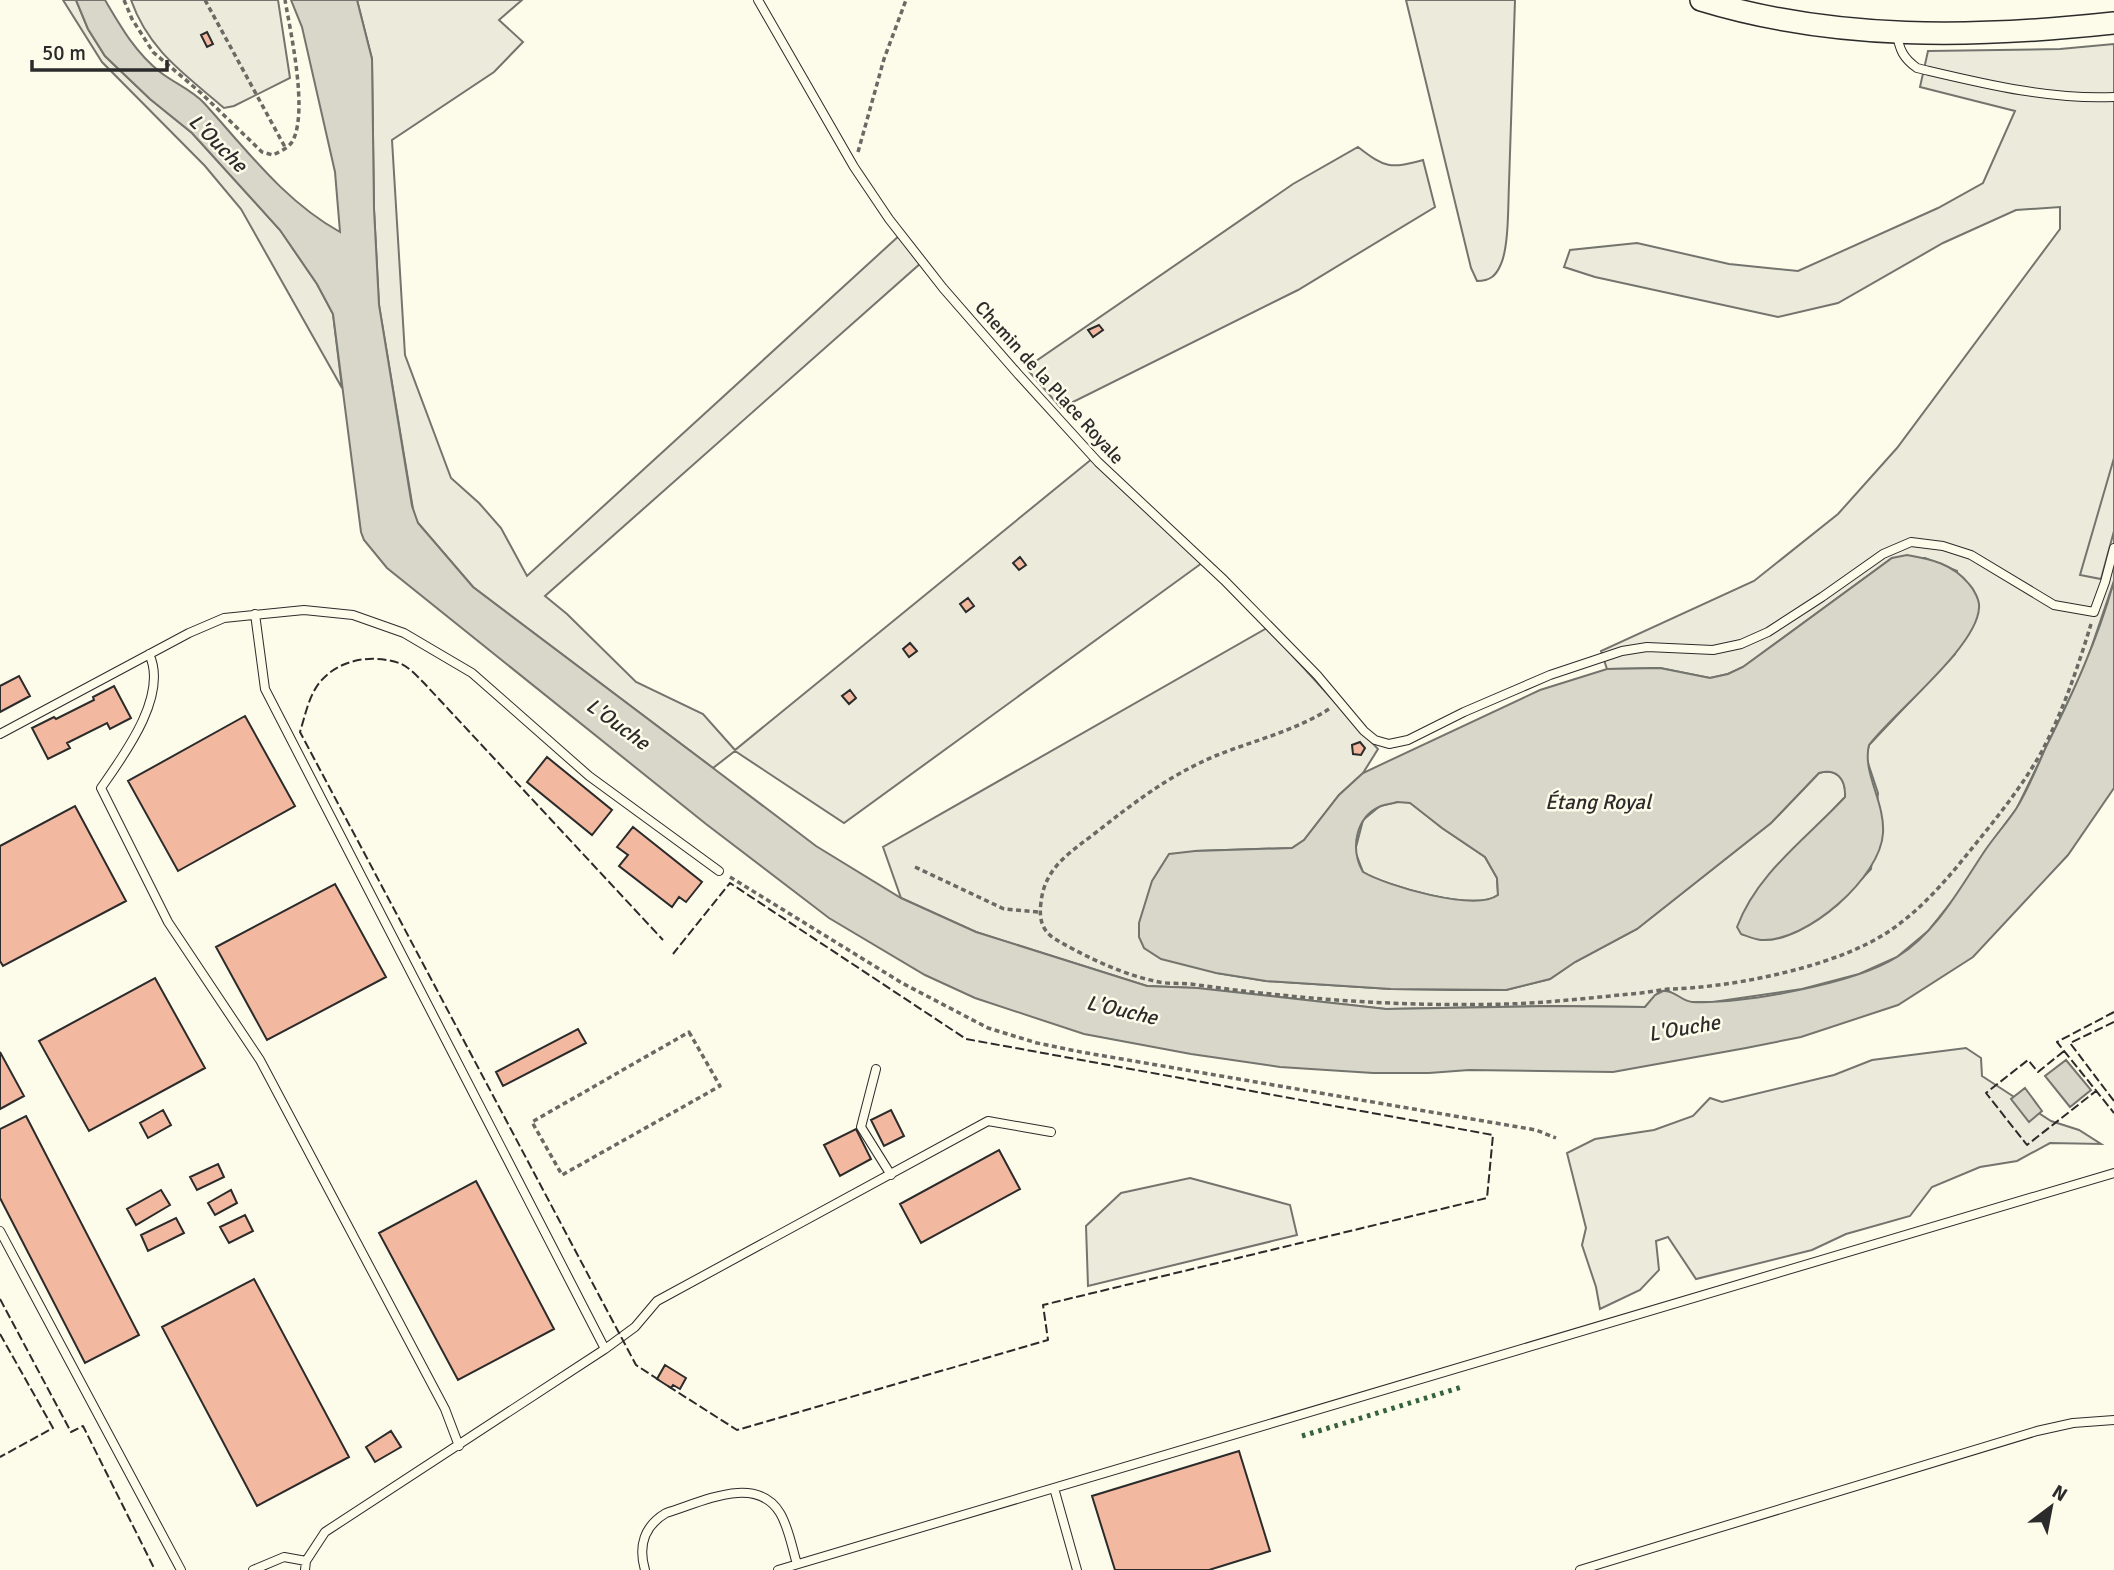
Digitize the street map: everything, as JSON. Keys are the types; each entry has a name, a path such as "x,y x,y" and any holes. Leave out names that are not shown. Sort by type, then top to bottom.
{"street":[{"path":"1701,0 1787,20 1897,33 2029,32 2114,23"}],"lane":[{"name":"Chemin de la Place Royale","path":"758,0 854,167 889,219 943,288 1098,462 1224,580 1317,675 1364,731 1375,740 1389,744 1408,740 1464,712 1550,676 1622,651 1647,647 1713,650 1741,644 1768,632 1882,554 1911,542 1943,546 1971,555 2054,605 2094,612"},
{"path":"1897,33 1899,48 1905,60 1917,68 2031,92 2094,98 2114,97"},
{"path":"2094,612 2114,548"},
{"path":"0,734 189,633 224,618 304,610 353,615 404,632 472,673 589,776 719,871"},
{"path":"255,614 265,689 605,1349"},
{"path":"149,654 155,666 155,679 144,715 128,750 101,788 168,922 260,1060 445,1409 459,1446"},
{"path":"876,1069 861,1126 891,1175"},
{"path":"253,1570 284,1557 305,1566 326,1532 605,1349 635,1327 657,1301 988,1121 1051,1132"},
{"path":"778,1570 2114,1173"},
{"path":"0,1231 181,1570"},
{"path":"1580,1570 2036,1432 2073,1423 2114,1420"},
{"path":"1054,1488 1077,1570"},
{"path":"645,1570 641,1553 642,1541 658,1518 666,1513 741,1492 762,1496 780,1513 797,1564"}],"path":[{"path":"124,0 132,19 153,52 201,93 262,152 273,155 286,149 294,140 298,117 296,61 285,0"},
{"path":"205,0 286,149"},
{"path":"854,167 884,59 906,0"},
{"path":"1338,701 1326,711 1304,722 1214,757 1159,784 1070,852 1051,870 1042,887 1041,924 1049,935 1093,959 1160,983 1382,1004 1507,1004 1657,992 1775,975 1808,966 1870,943 1900,924 1939,888 1959,864 2025,778 2041,751 2068,695 2094,612"},
{"path":"915,867 1004,909 1040,912"},
{"path":"719,871 902,983 988,1028 1070,1050 1536,1130 1556,1138"},
{"path":"689,1032 720,1086 643,1129 562,1175 532,1122 689,1032"}],"shaded area":[{"path":"63,0 76,0 88,29 105,56 150,99 192,133 280,230 317,284 333,314 342,388 241,209 205,166 102,62"},
{"path":"131,0 278,0 290,78 234,106 224,108 158,48"},
{"path":"357,0 522,0 499,20 523,42 494,72 392,140 405,355 451,478 479,503 501,528 527,576 901,234 922,262 545,596 636,682 703,714 735,750 1093,458 1202,563 844,823 735,751 713,768 473,587 414,515 379,305 374,209 372,59"},
{"path":"1406,0 1515,0 1507,236 1499,268 1495,275 1486,280 1477,281 1471,268"},
{"path":"2114,44 2114,581 2084,669 2017,808 1985,851 1964,886 1928,931 1897,957 1859,974 1802,989 1713,1002 1687,1002 1667,990 1659,992 1645,1007 1386,1009 1197,988 1147,986 976,932 901,898 883,847 1267,628 1378,749 1363,773 1339,795 1304,840 1292,848 1195,851 1216,973 1266,981 1391,989 1506,990 1550,979 1575,962 1637,929 1771,823 1819,773 1825,772 1839,776 1844,785 1845,797 1831,812 1798,930 1837,905 1871,869 1878,793 1866,757 1869,745 1955,654 1957,571 1925,558 1892,558 1743,667 1728,674 1710,678 1660,668 1607,669 1601,651 1754,581 1838,514 1897,448 2060,229 2060,207 2016,210 1943,243 1838,303 1778,317 1595,277 1564,267 1570,250 1637,243 1729,264 1798,271 1938,208 1983,183 2015,111 1920,87 1928,51 2060,49"},
{"path":"1358,147 1388,165 1403,165 1423,160 1435,207 1298,290 1061,408 1026,368 1293,184"},
{"path":"2114,458 2114,531 2101,579 2080,575"},
{"path":"1410,802 1485,857 1497,878 1498,895 1470,901 1451,899 1410,890 1363,872 1355,851 1363,820 1380,806"},
{"path":"1966,1048 1981,1058 1982,1076 2051,1121 2079,1130 2101,1144 2050,1143 2017,1161 1980,1167 1932,1187 1910,1216 1846,1234 1812,1250 1696,1279 1668,1237 1656,1241 1659,1270 1640,1290 1600,1309 1596,1287 1582,1245 1586,1228 1567,1153 1595,1139 1654,1130 1693,1116 1710,1098 1722,1102 1834,1075 1872,1060"},
{"path":"1190,1178 1290,1205 1297,1235 1088,1286 1086,1226 1121,1193"}],"water":[{"name":"L'Ouche","path":"76,0 105,0 129,39 151,64 199,98 283,190 340,232 335,172 302,27 291,0 357,0 372,59 374,209 379,305 412,506 418,523 473,587 816,846 901,898 976,932 1147,986 1197,988 1386,1009 1645,1007 1655,995 1663,991 1692,1002 1740,1000 1827,984 1854,976 1897,957 1924,936 2016,809 2084,666 2114,581 2114,788 2068,855 1973,957 1898,1005 1801,1037 1746,1048 1613,1072 1469,1070 1373,1073 1280,1067 1084,1034 975,998 925,975 829,918 706,824 387,568 364,540 361,532 333,314 317,284 280,230 192,133 150,99 105,56 88,29"},
{"name":"Étang Royal","path":"1907,555 1949,567 1971,586 1978,599 1979,608 1975,624 1950,660 1869,745 1869,766 1881,810 1883,833 1879,850 1869,869 1838,904 1799,931 1779,938 1761,940 1741,934 1737,927 1757,890 1770,873 1845,797 1842,780 1831,772 1819,773 1771,823 1637,929 1575,962 1550,979 1506,990 1391,989 1266,981 1216,973 1161,959 1144,948 1139,937 1139,923 1152,881 1169,854 1292,848 1304,840 1339,795 1363,773 1540,690 1607,669 1660,668 1710,678 1728,674 1743,667 1892,558","holes":["1410,803 1485,857 1497,878 1498,895 1471,901 1452,899 1410,890 1363,872 1356,844 1357,834 1365,818 1383,805"]},
{"path":"2066,1060 2091,1090 2070,1107 2045,1076"},
{"path":"2025,1088 2042,1111 2029,1122 2011,1099"}],"building":[{"path":"207,32 213,44 207,47 201,35"},
{"path":"1099,325 1103,330 1093,337 1088,330"},
{"path":"1020,557 1026,565 1019,570 1013,563"},
{"path":"968,598 974,606 966,612 960,604"},
{"path":"910,643 917,651 909,657 903,649"},
{"path":"19,676 30,696 0,712 0,686"},
{"path":"114,686 131,718 110,729 107,723 67,743 70,748 48,759 32,728 94,700 93,697"},
{"path":"850,690 856,698 849,704 842,696"},
{"path":"245,716 295,806 178,871 128,781"},
{"path":"1360,742 1365,748 1361,755 1353,754 1352,745"},
{"path":"547,757 612,810 592,835 527,782"},
{"path":"75,806 126,901 3,966 0,961 0,846"},
{"path":"633,827 702,882 686,902 679,897 672,907 619,866 628,855 617,847"},
{"path":"335,884 386,977 267,1040 216,947"},
{"path":"155,978 205,1068 89,1131 39,1041"},
{"path":"578,1029 586,1043 503,1086 496,1072"},
{"path":"0,1052 24,1096 0,1109"},
{"path":"163,1110 171,1125 148,1138 140,1123"},
{"path":"891,1110 904,1136 884,1146 871,1120"},
{"path":"26,1116 139,1335 85,1363 0,1198 0,1129"},
{"path":"856,1129 871,1159 840,1176 824,1145"},
{"path":"999,1150 1020,1189 921,1243 900,1204"},
{"path":"218,1164 224,1177 197,1190 190,1177"},
{"path":"476,1181 554,1329 458,1380 379,1233"},
{"path":"161,1190 170,1205 136,1225 127,1209"},
{"path":"231,1190 237,1203 215,1215 208,1203"},
{"path":"245,1215 253,1231 229,1243 220,1227"},
{"path":"176,1218 184,1233 148,1251 141,1235"},
{"path":"254,1279 349,1457 257,1506 162,1327"},
{"path":"665,1365 686,1378 680,1389 673,1385 671,1388 657,1379"},
{"path":"391,1431 401,1447 375,1462 366,1447"},
{"path":"1239,1451 1270,1551 1209,1570 1115,1570 1092,1496"}],"hedge":[{"path":"1302,1436 1462,1387"}],"fence":[{"path":"659,1380 636,1365 300,732 316,687 328,674 356,660 389,660 409,669 663,940"},
{"path":"668,1386 737,1430 1048,1340 1043,1305 1487,1198 1493,1135 966,1039 730,883 673,954"},
{"path":"2114,1012 2057,1042 2114,1113"},
{"path":"2114,1022 2070,1043 2114,1101"},
{"path":"2064,1051 2038,1072 2028,1060 1986,1093 2027,1145 2096,1091"},
{"path":"0,1299 71,1432 83,1426 155,1570"},
{"path":"0,1334 53,1428 0,1457"}]}
